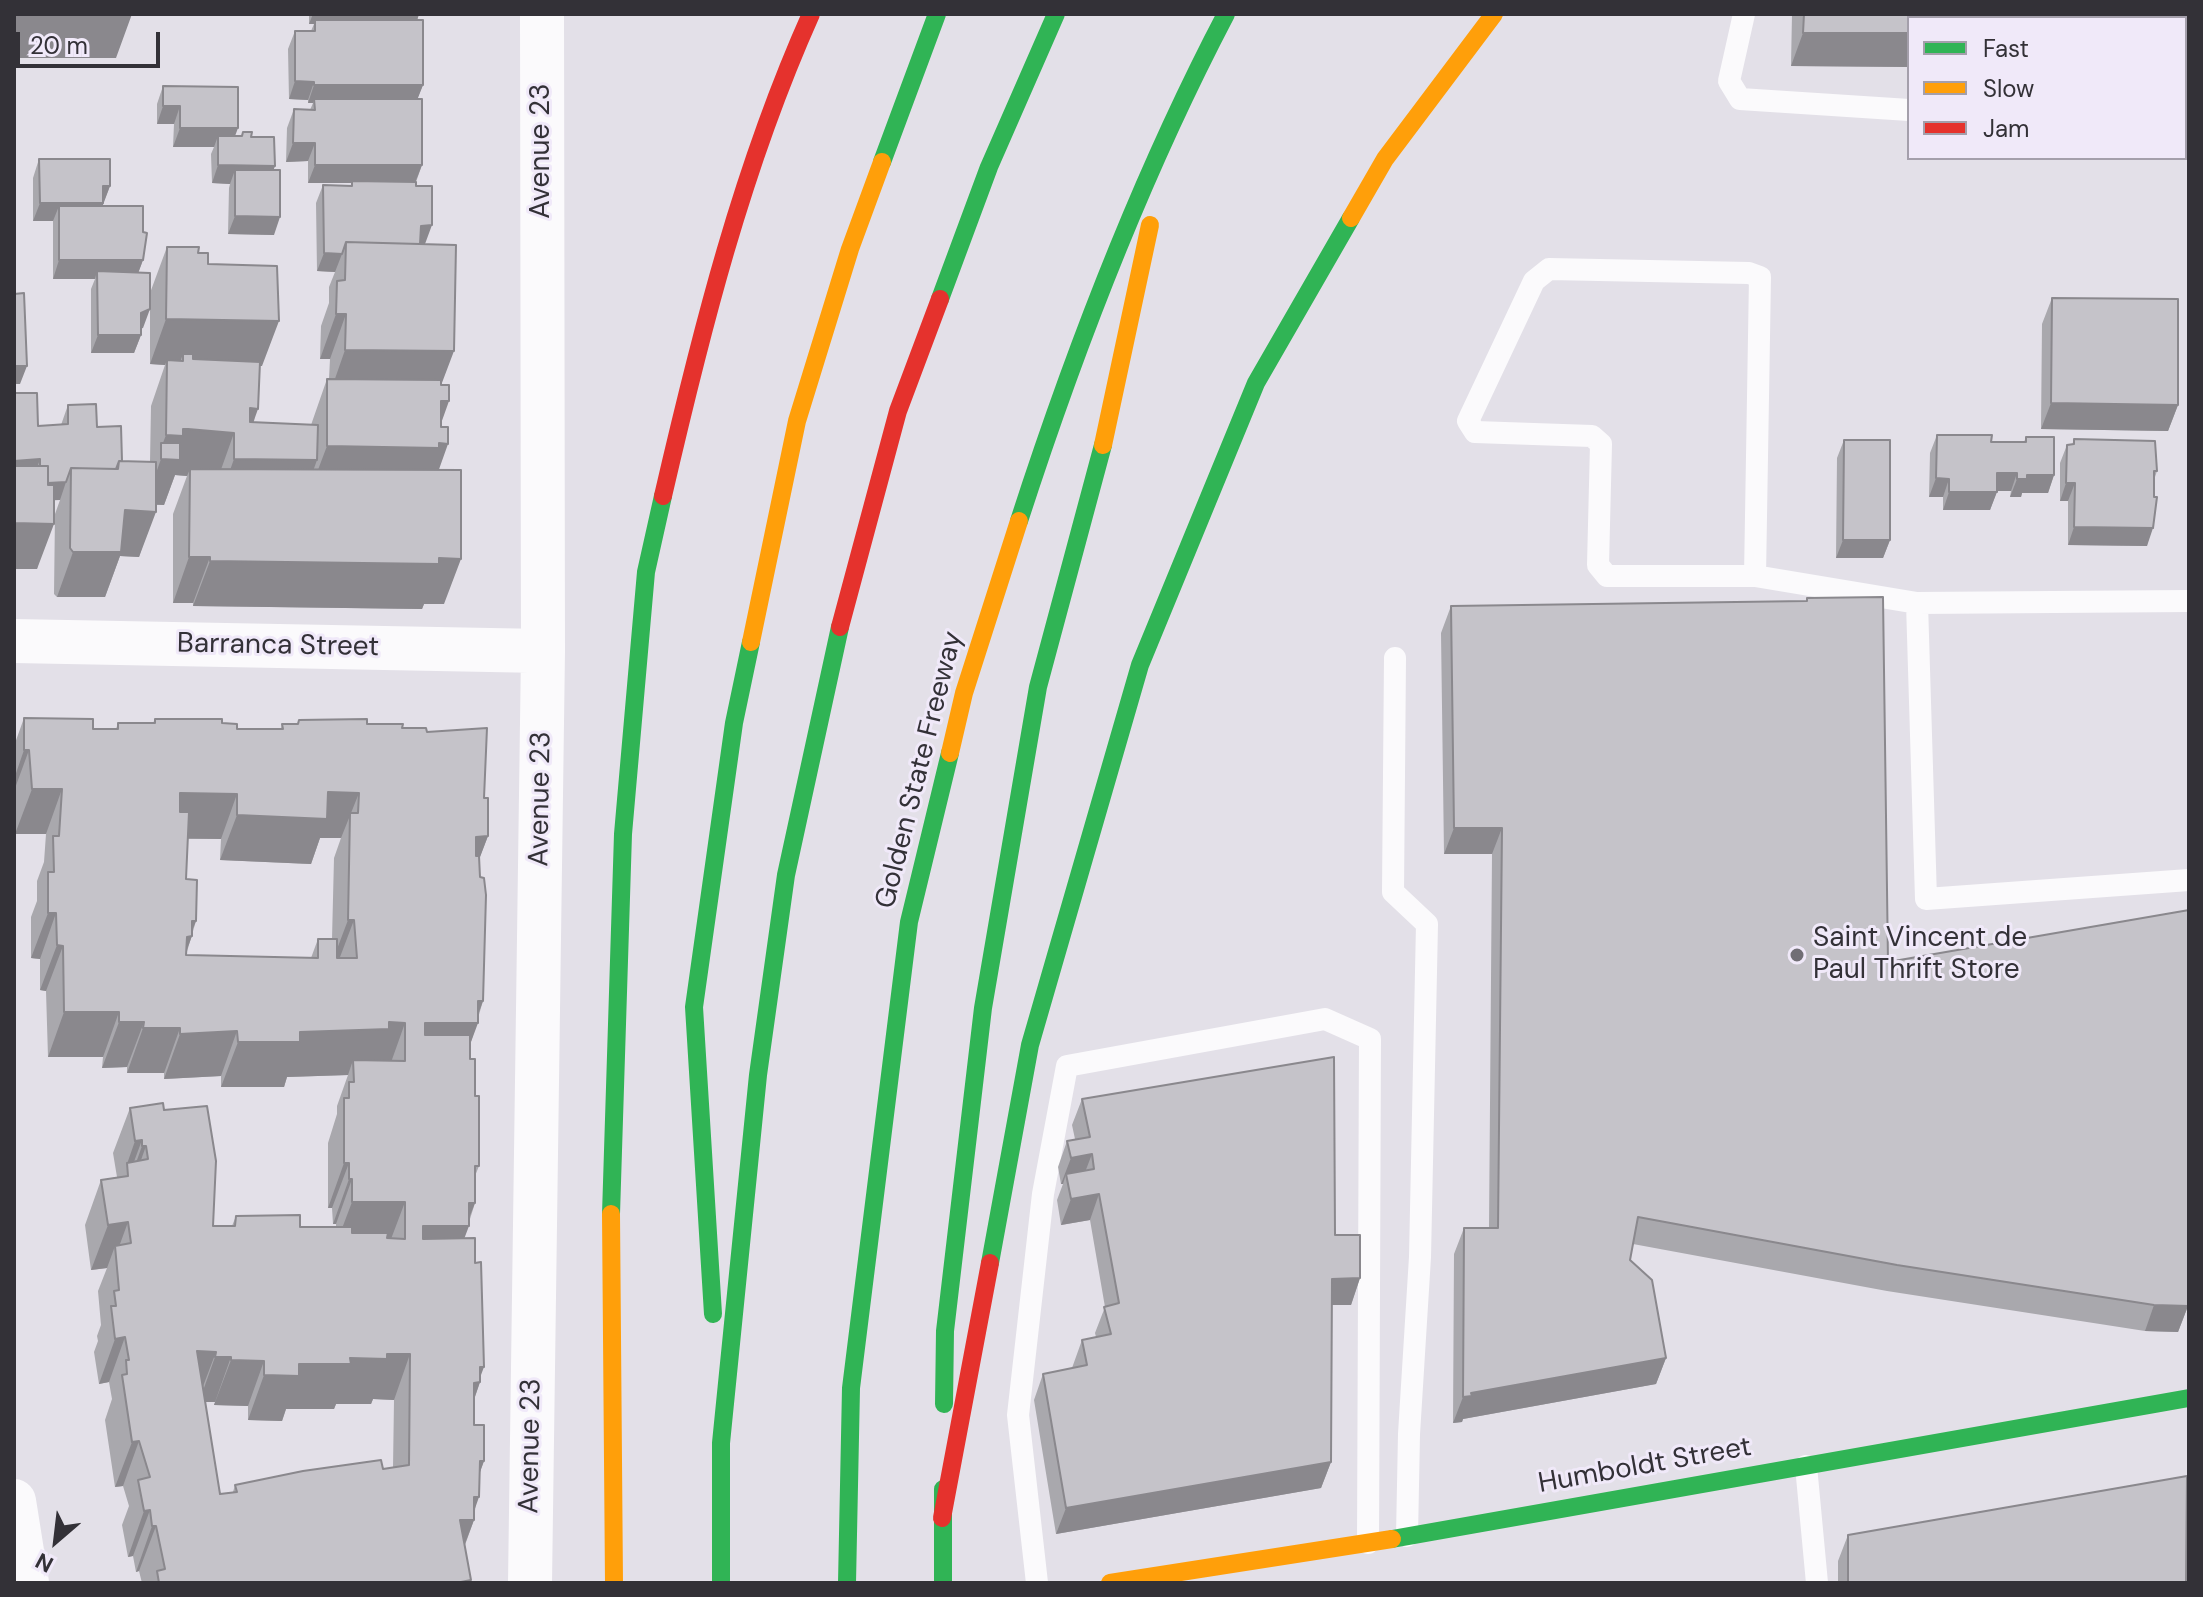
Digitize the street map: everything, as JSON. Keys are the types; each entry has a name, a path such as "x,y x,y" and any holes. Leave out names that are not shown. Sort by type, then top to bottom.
{"main road":[{"path":"614,1583 611,1229 623,834 646,572 704,321 779,86 811,14"},
{"path":"721,1583 721,1443 694,1007 734,723 797,421 850,249 937,14"},
{"path":"721,1443 758,1075 784,891 833,654 898,411 989,167 1056,14"},
{"name":"Golden State Freeway","path":"847,1583 851,1388 909,922 964,693 1057,403 1172,117 1226,14"},
{"path":"942,1518 1030,1045 1140,665 1256,383 1385,159 1494,14"},
{"path":"943,1583 945,1331 983,1008 1038,687 1115,399 1172,117"},
{"name":"Humboldt Street","path":"1110,1583 1368,1543 2189,1398"}],"street":[{"name":"Avenue 23","path":"530,1583 543,651 542,14"},
{"name":"Barranca Street","path":"14,641 543,651"},
{"path":"14,1501 27,1583"}],"lane":[{"path":"1744,14 1729,81 1732,92 1740,99 1907,110"},
{"path":"1755,576 1760,277 1749,273 1549,269 1541,274 1534,281 1468,421 1475,432 1592,436 1601,444 1598,565 1607,576 1755,576 1917,603 2189,601"},
{"path":"1917,603 1926,899 2189,880"},
{"path":"1395,658 1393,892 1427,924 1420,1257 1409,1434 1407,1536"},
{"path":"1037,1583 1018,1415 1043,1194 1067,1066 1325,1019 1370,1039 1368,1543"},
{"path":"1806,1466 1817,1583"}],"building":[{"path":"1804,14 2189,14 2189,35 2187,16 1907,16 1907,33 1803,33"},
{"path":"315,20 423,20 423,85 314,85 314,82 295,81 295,31 315,31"},
{"path":"163,86 238,87 238,128 180,128 180,106 163,106"},
{"path":"314,99 422,99 422,165 315,165 315,143 293,143 294,109 315,110"},
{"path":"243,132 252,132 251,137 274,137 275,166 218,165 218,136 242,136"},
{"path":"39,159 110,159 110,186 103,186 103,203 40,203"},
{"path":"235,170 280,170 280,217 235,216"},
{"path":"352,181 416,182 416,186 432,186 432,225 421,226 420,244 346,242 342,254 324,253 323,185 352,186"},
{"path":"59,206 143,206 143,232 147,233 143,260 59,260"},
{"path":"346,242 456,245 454,351 345,350 346,314 336,314 337,281 345,280"},
{"path":"167,247 199,247 198,253 208,253 208,264 277,266 279,321 166,319"},
{"path":"97,271 150,273 150,309 141,313 141,335 98,335"},
{"path":"24,293 27,366 14,366 14,294"},
{"path":"2052,298 2178,299 2178,405 2051,403"},
{"path":"183,354 193,354 193,359 260,362 258,409 250,408 250,422 318,425 317,460 234,459 234,433 183,429 183,436 166,435 167,360 183,361"},
{"path":"327,379 441,380 441,385 449,385 449,401 441,401 441,427 448,427 448,444 439,443 439,448 327,446"},
{"path":"14,393 37,393 38,426 68,424 68,405 96,404 97,427 121,426 122,461 116,469 71,468 66,482 48,483 48,466 40,466 40,459 14,461"},
{"path":"1937,435 1992,435 1991,442 2026,442 2026,437 2054,437 2054,475 2027,475 2027,479 2017,479 2017,473 1997,473 1997,492 1949,492 1949,479 1936,478"},
{"path":"2074,439 2155,441 2157,471 2154,471 2154,497 2157,497 2153,528 2074,527 2075,483 2066,483 2067,445 2074,444"},
{"path":"1844,440 1890,440 1890,540 1843,540"},
{"path":"161,443 180,443 180,460 161,459"},
{"path":"119,461 156,462 156,512 125,510 121,552 73,552 70,548 71,468 118,469"},
{"path":"14,466 48,466 48,485 54,485 54,524 14,523"},
{"path":"190,469 461,470 461,559 439,558 439,564 210,561 210,557 189,557"},
{"path":"1883,597 1888,962 2189,910 2188,1306 2154,1305 1897,1265 1638,1217 1630,1260 1652,1280 1666,1358 1471,1393 1472,1396 1463,1397 1464,1228 1498,1228 1502,828 1454,828 1451,606 1807,601 1807,598"},
{"path":"24,718 93,719 93,729 118,729 118,723 155,723 155,719 222,719 222,723 237,724 237,729 283,729 282,724 298,724 299,720 367,719 367,724 403,724 402,728 426,728 427,732 487,728 484,798 488,798 488,836 476,837 476,856 479,856 480,877 484,878 486,895 483,1001 478,1001 478,1023 425,1023 425,1035 470,1035 470,1059 475,1059 475,1096 479,1096 479,1166 475,1166 475,1203 469,1203 469,1226 423,1226 423,1239 475,1238 475,1263 481,1262 484,1367 480,1367 480,1382 474,1383 474,1425 484,1425 484,1461 480,1461 479,1497 474,1497 474,1520 460,1520 471,1580 456,1583 159,1583 157,1571 165,1569 156,1526 152,1526 150,1510 144,1511 138,1480 150,1477 139,1441 132,1442 122,1375 127,1374 126,1360 129,1360 125,1337 115,1339 111,1306 116,1306 114,1291 119,1290 115,1246 131,1243 128,1222 108,1225 101,1180 128,1176 127,1163 148,1159 142,1140 135,1141 130,1108 163,1103 164,1110 207,1106 216,1161 213,1226 235,1226 236,1216 300,1215 300,1227 352,1227 352,1233 388,1233 387,1238 405,1239 405,1202 352,1202 349,1163 344,1163 344,1098 349,1098 349,1082 354,1082 353,1060 405,1061 405,1023 389,1022 389,1029 300,1032 300,1042 238,1042 237,1031 180,1034 180,1028 143,1028 144,1022 119,1022 119,1012 64,1012 63,946 57,945 56,913 48,913 48,872 54,872 53,836 59,836 62,789 32,789 29,750 24,750","holes":["328,792 359,793 358,813 350,813 348,920 354,920 357,958 337,958 337,939 318,939 318,958 186,955 187,937 192,936 192,921 196,921 197,880 186,879 189,812 180,812 180,793 237,794 237,815 327,819","197,1351 216,1352 215,1357 231,1357 231,1360 264,1361 264,1375 299,1376 299,1364 351,1364 350,1358 387,1359 387,1354 410,1354 409,1465 383,1469 381,1460 303,1471 235,1485 237,1492 220,1494"]},
{"path":"1334,1057 1335,1235 1360,1235 1360,1278 1332,1279 1331,1462 1066,1508 1043,1374 1087,1365 1082,1340 1111,1334 1104,1307 1119,1303 1099,1194 1071,1199 1066,1174 1094,1169 1092,1154 1071,1158 1067,1141 1090,1137 1082,1099"},
{"path":"2187,1476 2186,1583 1848,1583 1848,1535"}],"traffic: fast":[{"path":"882,162 937,14"},
{"path":"940,299 989,167 1056,14"},
{"path":"1019,521 1112,263 1166,137 1226,14"},
{"path":"990,1263 1030,1045 1140,665 1256,383 1351,218"},
{"path":"944,1404 945,1331 983,1008 1038,687 1103,445"},
{"path":"611,1214 623,834 646,572 663,496"},
{"path":"721,1583 721,1443 758,1075 786,875 840,627"},
{"path":"713,1314 694,1007 734,723 751,642"},
{"path":"847,1583 851,1388 909,922 950,753"},
{"path":"1392,1539 2189,1398"},
{"path":"943,1489 943,1583"}],"traffic: slow":[{"path":"1351,218 1385,159 1494,14"},
{"path":"751,642 797,421 850,249 882,162"},
{"path":"1103,445 1150,225"},
{"path":"950,753 964,693 1019,521"},
{"path":"611,1214 614,1583"},
{"path":"1110,1583 1392,1539"}],"traffic: jam":[{"path":"663,496 725,251 764,131 811,14"},
{"path":"840,627 898,411 940,299"},
{"path":"942,1518 990,1263"}],"place":[{"name":"Saint Vincent de Paul Thrift Store","path":"1797,955"}]}
